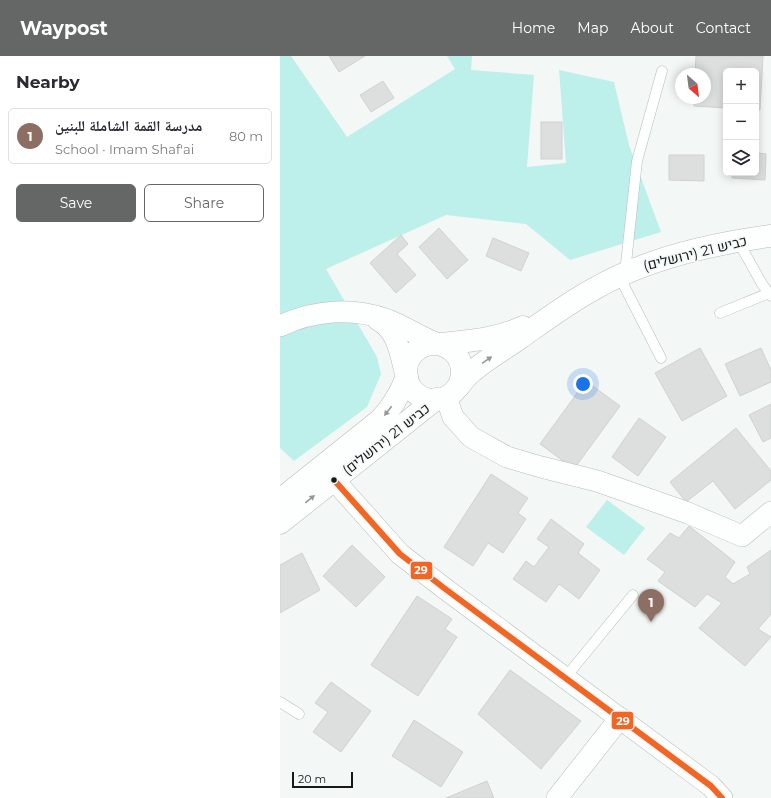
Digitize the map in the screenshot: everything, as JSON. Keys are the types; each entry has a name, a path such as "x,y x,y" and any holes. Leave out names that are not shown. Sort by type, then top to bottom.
{"main road":[{"name":"כביש 21 (ירושלים)","path":"280,523 447,394 472,371 558,311 593,289 622,274 685,253 738,241 771,236"},
{"name":"כביש 21 (ירושלים)","path":"439,344 475,340 504,334 558,311"},
{"path":"428,344 439,344 452,349 460,358 463,370 462,377 447,394 428,400 413,391 408,383 406,374 408,360 416,350 428,344"},
{"name":"כביש 21 (ירושלים)","path":"280,500 388,412 401,391 406,374"}],"street":[{"path":"280,326 298,318 324,312 364,314 387,320 439,344"},
{"path":"364,314 388,326 398,344 406,374"},
{"path":"447,394 453,417 471,437 507,457 597,481 688,513 742,536 771,512"},
{"path":"334,480 400,554 711,786 722,798"},
{"path":"556,798 620,718"}],"lane":[{"path":"661,358 622,274 636,161 662,71"},
{"path":"720,313 770,295 738,241"},
{"path":"565,678 633,595"},
{"path":"280,702 299,714"}],"shaded area":[{"path":"280,56 291,56 347,137 455,69 447,56 472,56 471,70 534,75 527,167 566,163 559,70 614,82 629,145 661,232 570,260 526,224 446,215 326,269 377,357 381,374 367,407 294,461 280,448"},
{"path":"607,500 645,528 624,555 586,527"}],"building":[{"path":"329,56 365,56 339,72"},
{"path":"696,56 763,56 760,110 759,68 723,68 723,108 694,106 694,104 711,104 711,68 695,68"},
{"path":"383,81 394,98 371,112 360,95"},
{"path":"541,122 562,122 562,159 541,159"},
{"path":"759,153 766,154 765,180 732,178 732,176 759,176"},
{"path":"669,155 704,155 704,181 669,180"},
{"path":"439,228 468,260 447,279 419,247"},
{"path":"401,235 408,244 397,254 416,275 396,293 370,263"},
{"path":"493,238 529,253 521,271 486,256"},
{"path":"700,348 727,396 682,421 655,373"},
{"path":"761,348 771,370 771,382 740,396 725,364"},
{"path":"586,381 620,406 574,469 540,444"},
{"path":"771,404 771,438 763,442 749,415"},
{"path":"639,418 666,437 638,476 612,457"},
{"path":"736,428 771,471 771,480 735,509 713,481 686,502 670,482"},
{"path":"491,474 528,498 518,513 526,519 503,553 488,543 473,566 444,547"},
{"path":"551,519 584,544 578,553 600,570 579,599 559,584 546,602 513,579 526,561 534,567 549,547 537,539"},
{"path":"689,526 735,562 725,577 733,584 750,574 747,567 771,550 771,614 758,629 771,637 745,666 699,628 722,603 707,594 695,607 658,581 665,572 647,559 670,533 679,538"},
{"path":"352,545 385,577 356,607 323,576"},
{"path":"302,553 320,590 280,613 280,565"},
{"path":"417,596 452,619 445,629 457,637 418,696 371,665"},
{"path":"510,670 581,721 541,769 478,714"},
{"path":"331,682 371,711 341,752 313,732 328,712 315,703"},
{"path":"414,720 463,752 441,787 392,756"},
{"path":"487,781 494,798 446,798"}],"transit line":[{"name":"29","path":"334,480 400,554 711,786 722,798"}],"place":[{"name":"مدرسة القمة الشاملة للبنين","path":"651,622"}]}
